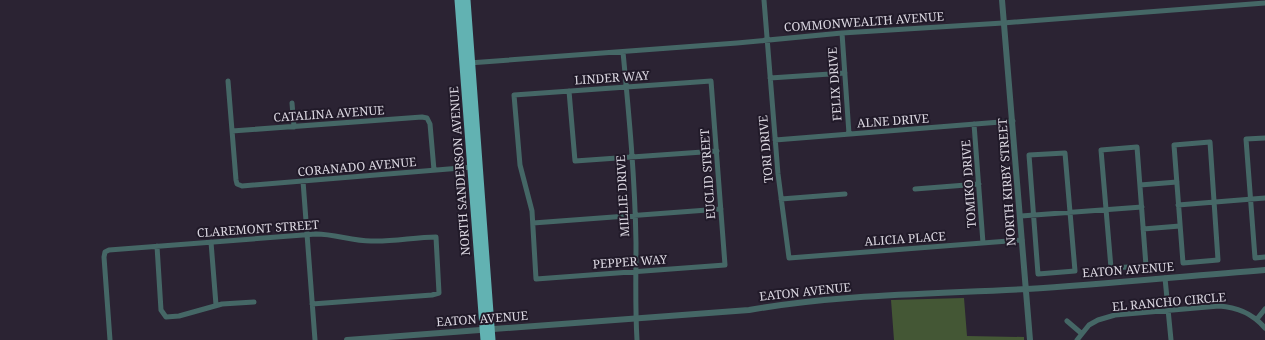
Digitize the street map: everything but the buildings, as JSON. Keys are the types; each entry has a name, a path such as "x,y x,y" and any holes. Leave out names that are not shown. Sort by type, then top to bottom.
{"highway":[{"name":"NORTH SANDERSON AVENUE","path":"459,0 467,63 475,167 487,329 485,340"},
{"name":"NORTH SANDERSON AVENUE","path":"466,0 467,63"},
{"name":"NORTH SANDERSON AVENUE","path":"487,329 492,340"}],"street":[{"name":"TORI DRIVE","path":"764,0 775,140 789,258"},
{"name":"NORTH KIRBY STREET","path":"1002,0 1021,216 1030,340"},
{"name":"COMMONWEALTH AVENUE","path":"467,63 737,43 842,33 1004,23 1265,3"},
{"name":"FELIX DRIVE","path":"842,33 849,134"},
{"name":"MILLIE DRIVE","path":"623,52 634,215 637,340"},
{"path":"770,78 845,72"},
{"path":"228,81 232,131"},
{"name":"LINDER WAY","path":"533,223 530,198 520,165 514,95 711,81"},
{"name":"EUCLID STREET","path":"711,81 725,265"},
{"path":"570,91 575,161 716,151"},
{"path":"292,103 294,127"},
{"name":"CATALINA AVENUE","path":"232,131 422,117 427,118 430,124 434,170"},
{"name":"ALNE DRIVE","path":"775,140 1013,121"},
{"name":"TOMIKO DRIVE","path":"974,124 983,243"},
{"name":"CORANADO AVENUE","path":"232,131 237,184 242,186 475,167"},
{"path":"1265,138 1246,139 1255,258 1265,257"},
{"path":"1210,142 1214,202 1218,260 1183,263 1174,145 1210,142"},
{"path":"1137,147 1140,185 1146,266 1111,268 1101,150 1137,147"},
{"path":"1065,153 1070,212 1075,271 1038,274 1029,155 1065,153"},
{"path":"303,181 315,340"},
{"path":"1140,185 1176,182"},
{"path":"915,188 979,184"},
{"path":"781,199 845,194"},
{"path":"1178,205 1265,198"},
{"path":"1021,216 1142,207"},
{"path":"533,223 721,209"},
{"name":"PEPPER WAY","path":"533,223 536,279 725,265"},
{"path":"1143,229 1180,226"},
{"name":"CLAREMONT STREET","path":"110,340 105,252 109,250 307,234 331,234 351,240 371,242 436,237 439,293 432,295 312,304"},
{"name":"ALICIA PLACE","path":"789,258 1022,240"},
{"path":"211,242 216,305"},
{"path":"157,246 162,314 166,317 179,316 216,305 254,302"},
{"name":"EATON AVENUE","path":"347,340 749,310 782,304 909,294 1026,289 1265,270"},
{"path":"1165,278 1171,340"},
{"name":"EL RANCHO CIRCLE","path":"1076,340 1081,333 1098,320 1115,315 1168,310 1231,307 1257,319 1265,328"},
{"path":"1257,319 1265,309"},
{"path":"1067,321 1081,333"}],"green space":[{"path":"964,298 967,336 1024,337 1024,340 894,340 891,300"}]}
